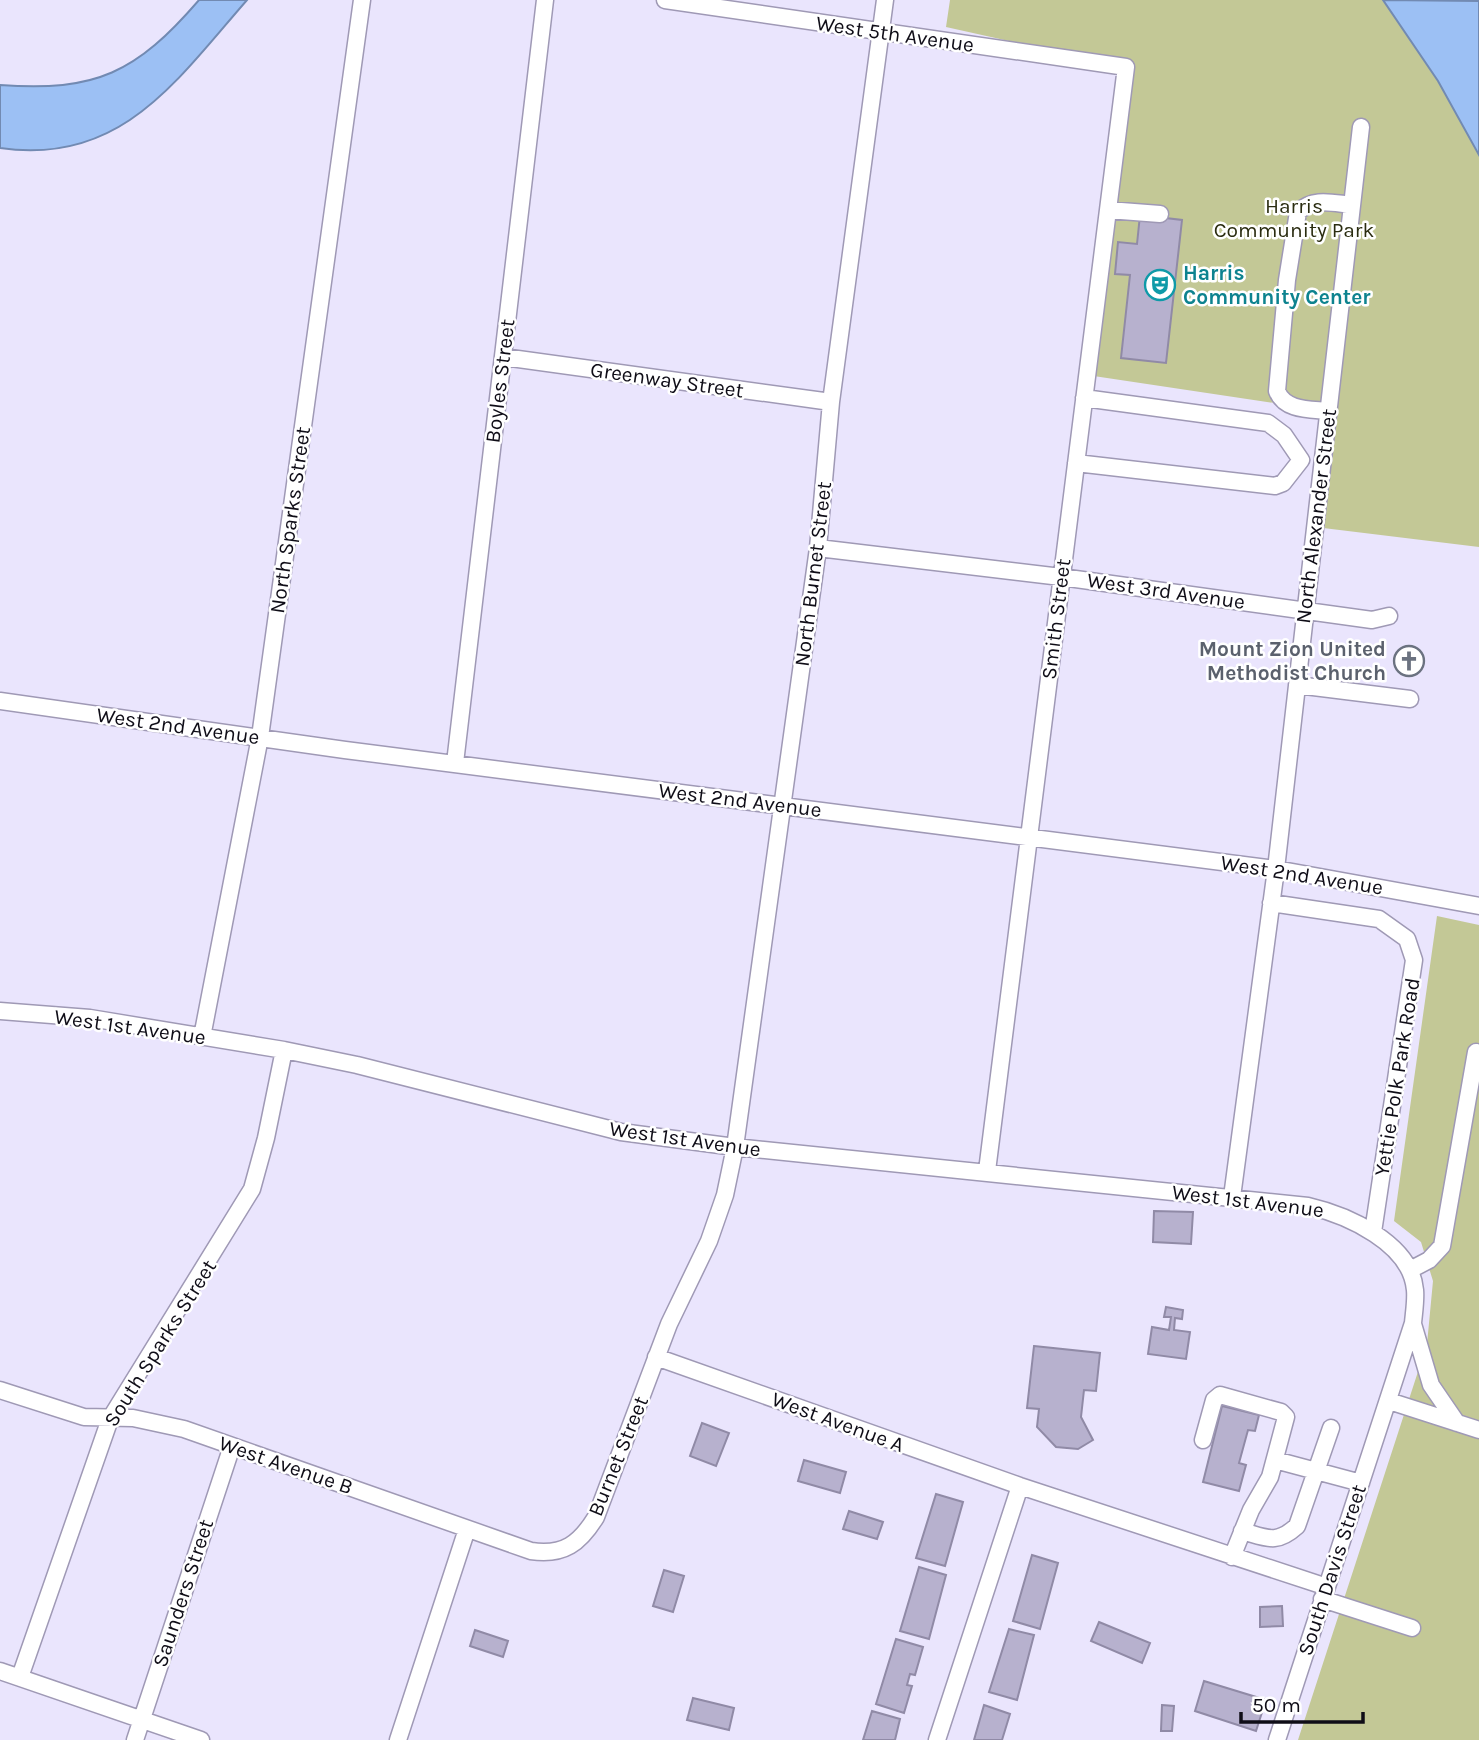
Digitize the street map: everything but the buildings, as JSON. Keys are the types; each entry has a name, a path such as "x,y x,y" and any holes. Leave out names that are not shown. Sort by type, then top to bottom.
{"street":[{"name":"North Sparks Street","path":"202,1037 260,737 362,0"},
{"name":"Boyles Street","path":"455,763 545,0"},
{"name":"West 5th Avenue","path":"664,0 1126,67"},
{"name":"North Burnet Street","path":"735,1147 818,548 831,402 885,0"},
{"name":"Smith Street","path":"987,1171 1126,67"},
{"name":"North Alexander Street","path":"1233,1197 1276,869 1361,127"},
{"path":"1328,411 1291,407 1280,399 1277,391 1287,280 1298,212 1306,205 1319,201 1352,205"},
{"path":"1108,210 1160,214"},
{"name":"Greenway Street","path":"503,357 831,402"},
{"path":"1084,398 1268,423 1284,435 1301,460"},
{"path":"1301,460 1322,462"},
{"path":"1076,463 1275,486 1283,483 1301,460"},
{"name":"West 3rd Avenue","path":"818,548 1061,577 1372,620 1389,616"},
{"path":"1297,685 1410,699"},
{"name":"West 2nd Avenue","path":"0,701 1276,869 1479,906"},
{"name":"Yettie Polk Park Road","path":"1271,903 1379,919 1407,939 1414,960 1373,1232"},
{"name":"West 1st Avenue","path":"0,1011 90,1018 285,1050 357,1065 577,1123 735,1147 1308,1206 1342,1214 1373,1232 1410,1270"},
{"name":"South Sparks Street","path":"20,1677 110,1419 251,1189 266,1138 285,1050"},
{"path":"1457,1423 1431,1385 1413,1323 1415,1289 1410,1270 1429,1260 1442,1247 1476,1052"},
{"name":"Burnet Street","path":"569,1548 583,1537 596,1517 656,1357 686,1284 709,1241 725,1195 735,1147"},
{"name":"South Davis Street","path":"1277,1740 1413,1323"},
{"name":"West Avenue A","path":"656,1357 1020,1486 1232,1557 1412,1628"},
{"name":"West Avenue B","path":"0,1390 84,1418 134,1418 165,1423 531,1551 544,1553 569,1548"},
{"path":"1203,1440 1214,1400 1220,1395 1281,1412 1286,1417 1261,1499 1242,1531 1232,1557"},
{"path":"1389,1401 1479,1430"},
{"path":"1242,1531 1273,1539 1284,1538 1297,1526 1331,1428"},
{"name":"Saunders Street","path":"135,1740 232,1446"},
{"path":"1275,1460 1361,1483"},
{"path":"937,1740 1020,1486"},
{"path":"398,1740 467,1529"},
{"path":"0,1671 201,1740"}],"green space":[{"name":"Harris Community Park","path":"950,0 1383,0 1438,81 1479,155 1479,547 1315,527 1328,411 1087,375 1126,67 946,27"},
{"path":"1437,916 1479,925 1479,1740 1298,1740 1427,1344 1433,1281 1421,1242 1394,1221"}],"water":[{"path":"199,0 247,0 170,87 143,111 113,130 80,144 42,150 0,148 0,85 63,85 112,72 134,61 155,45"},
{"path":"1383,0 1479,1 1479,155 1438,81"}],"place":[{"name":"Harris Community Center","path":"1160,285"},
{"name":"Mount Zion United Methodist Church","path":"1409,661"}]}
